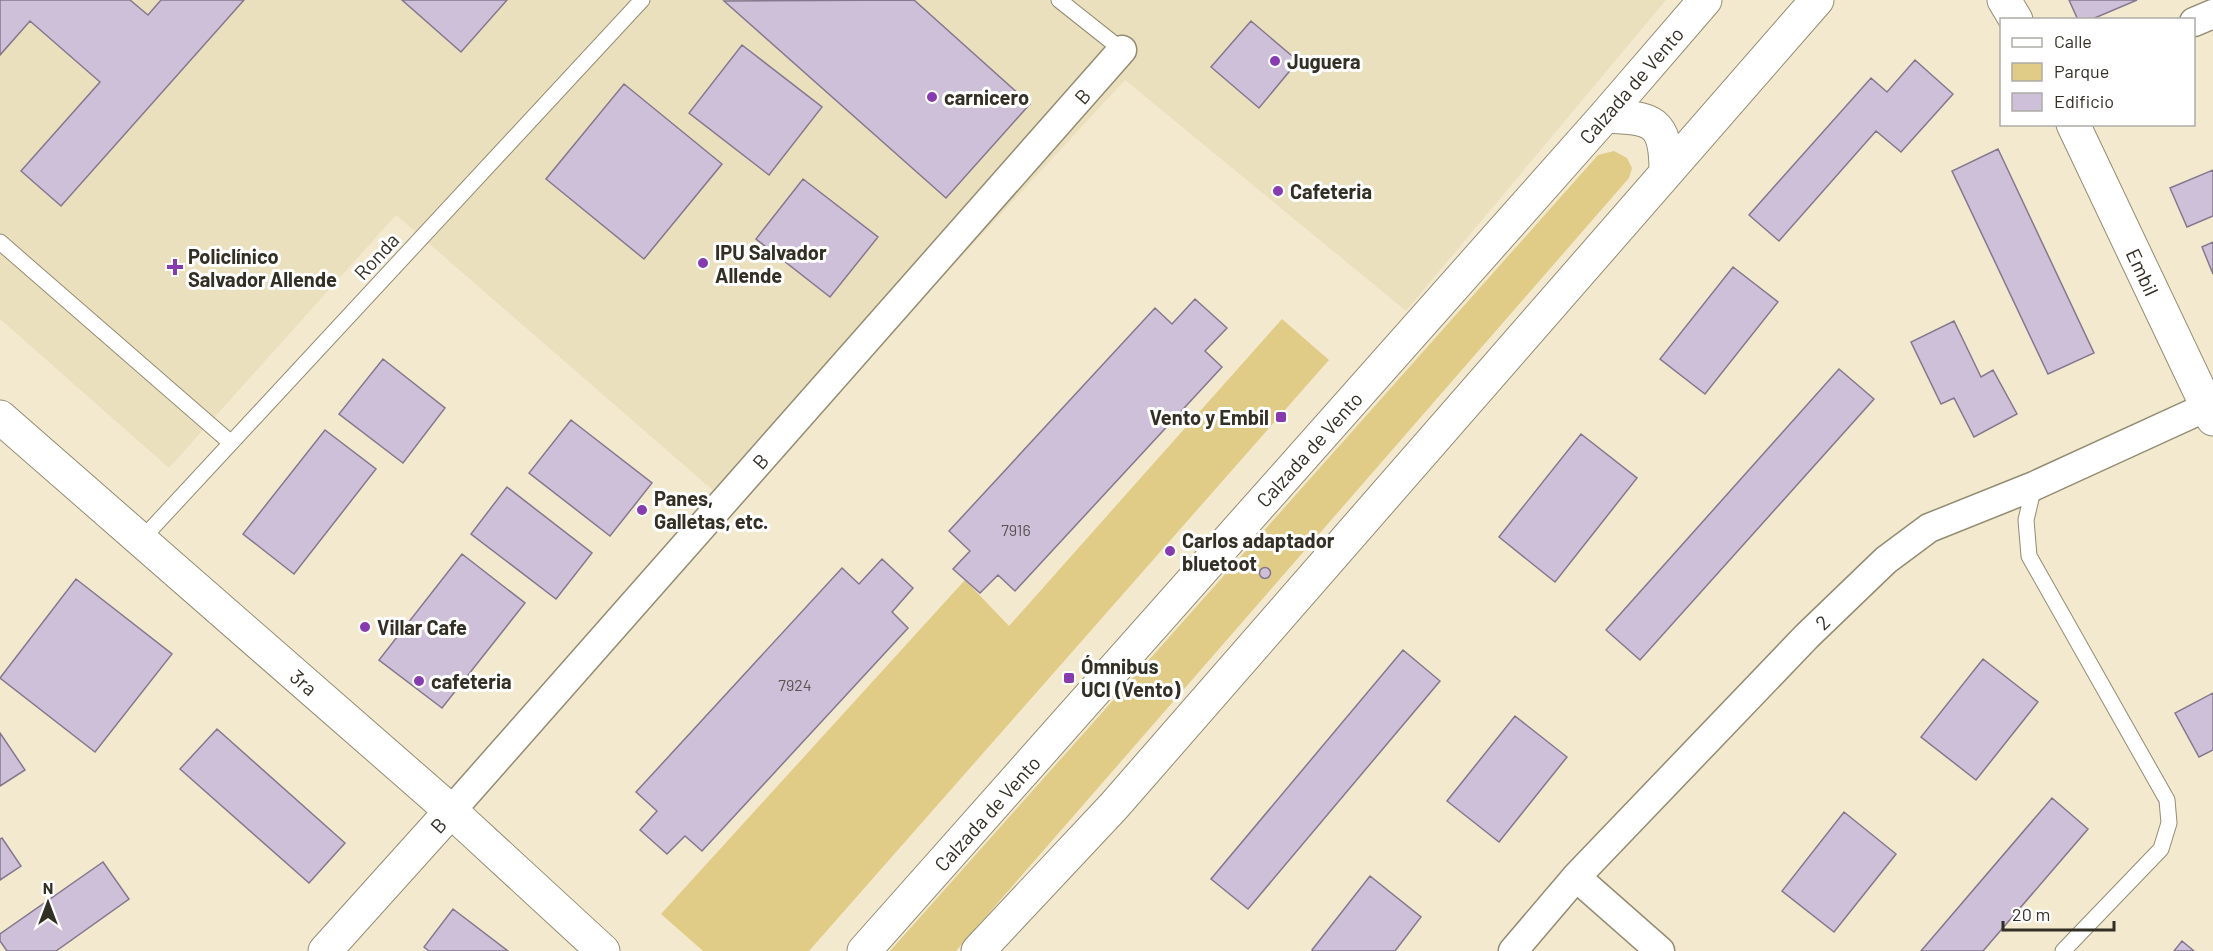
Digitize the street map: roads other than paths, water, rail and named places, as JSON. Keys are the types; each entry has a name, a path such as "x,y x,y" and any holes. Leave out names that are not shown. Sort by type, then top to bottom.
{"main road":[{"name":"Calzada de Vento","path":"864,951 1605,116 1705,0"},
{"path":"978,951 1114,806 1817,0"},
{"path":"2004,0 2015,18"},
{"path":"1605,116 1632,117 1654,126 1662,135 1666,147 1666,172"},
{"name":"Embil","path":"2074,126 2211,410"},
{"name":"3ra","path":"0,417 451,811 603,951"},
{"name":"B","path":"325,951 451,811"}],"street":[{"path":"2195,21 2213,15"},
{"name":"B","path":"451,811 1122,50"},
{"name":"2","path":"1513,951 1576,877 1807,636 1886,560 1929,528 2211,410"},
{"path":"1576,877 1660,951"}],"lane":[{"name":"Ronda","path":"141,540 642,0"},
{"path":"1059,0 1122,50"},
{"path":"0,242 231,442"},
{"path":"2034,486 2026,520 2029,556 2167,800 2169,823 2161,849 2063,951"}],"place":[{"name":"Juguera","path":"1275,61"},
{"name":"carnicero","path":"932,97"},
{"name":"Cafeteria","path":"1278,191"},
{"name":"IPU Salvador Allende","path":"703,263"},
{"name":"Policlínico Salvador Allende","path":"175,267"},
{"name":"Vento y Embil","path":"1281,417"},
{"name":"Panes, Galletas, etc.","path":"642,510"},
{"name":"Carlos adaptador bluetoot","path":"1170,551"},
{"name":"Villar Cafe","path":"365,627"},
{"name":"Ómnibus UCI (Vento)","path":"1069,678"},
{"name":"cafeteria","path":"419,681"}]}
